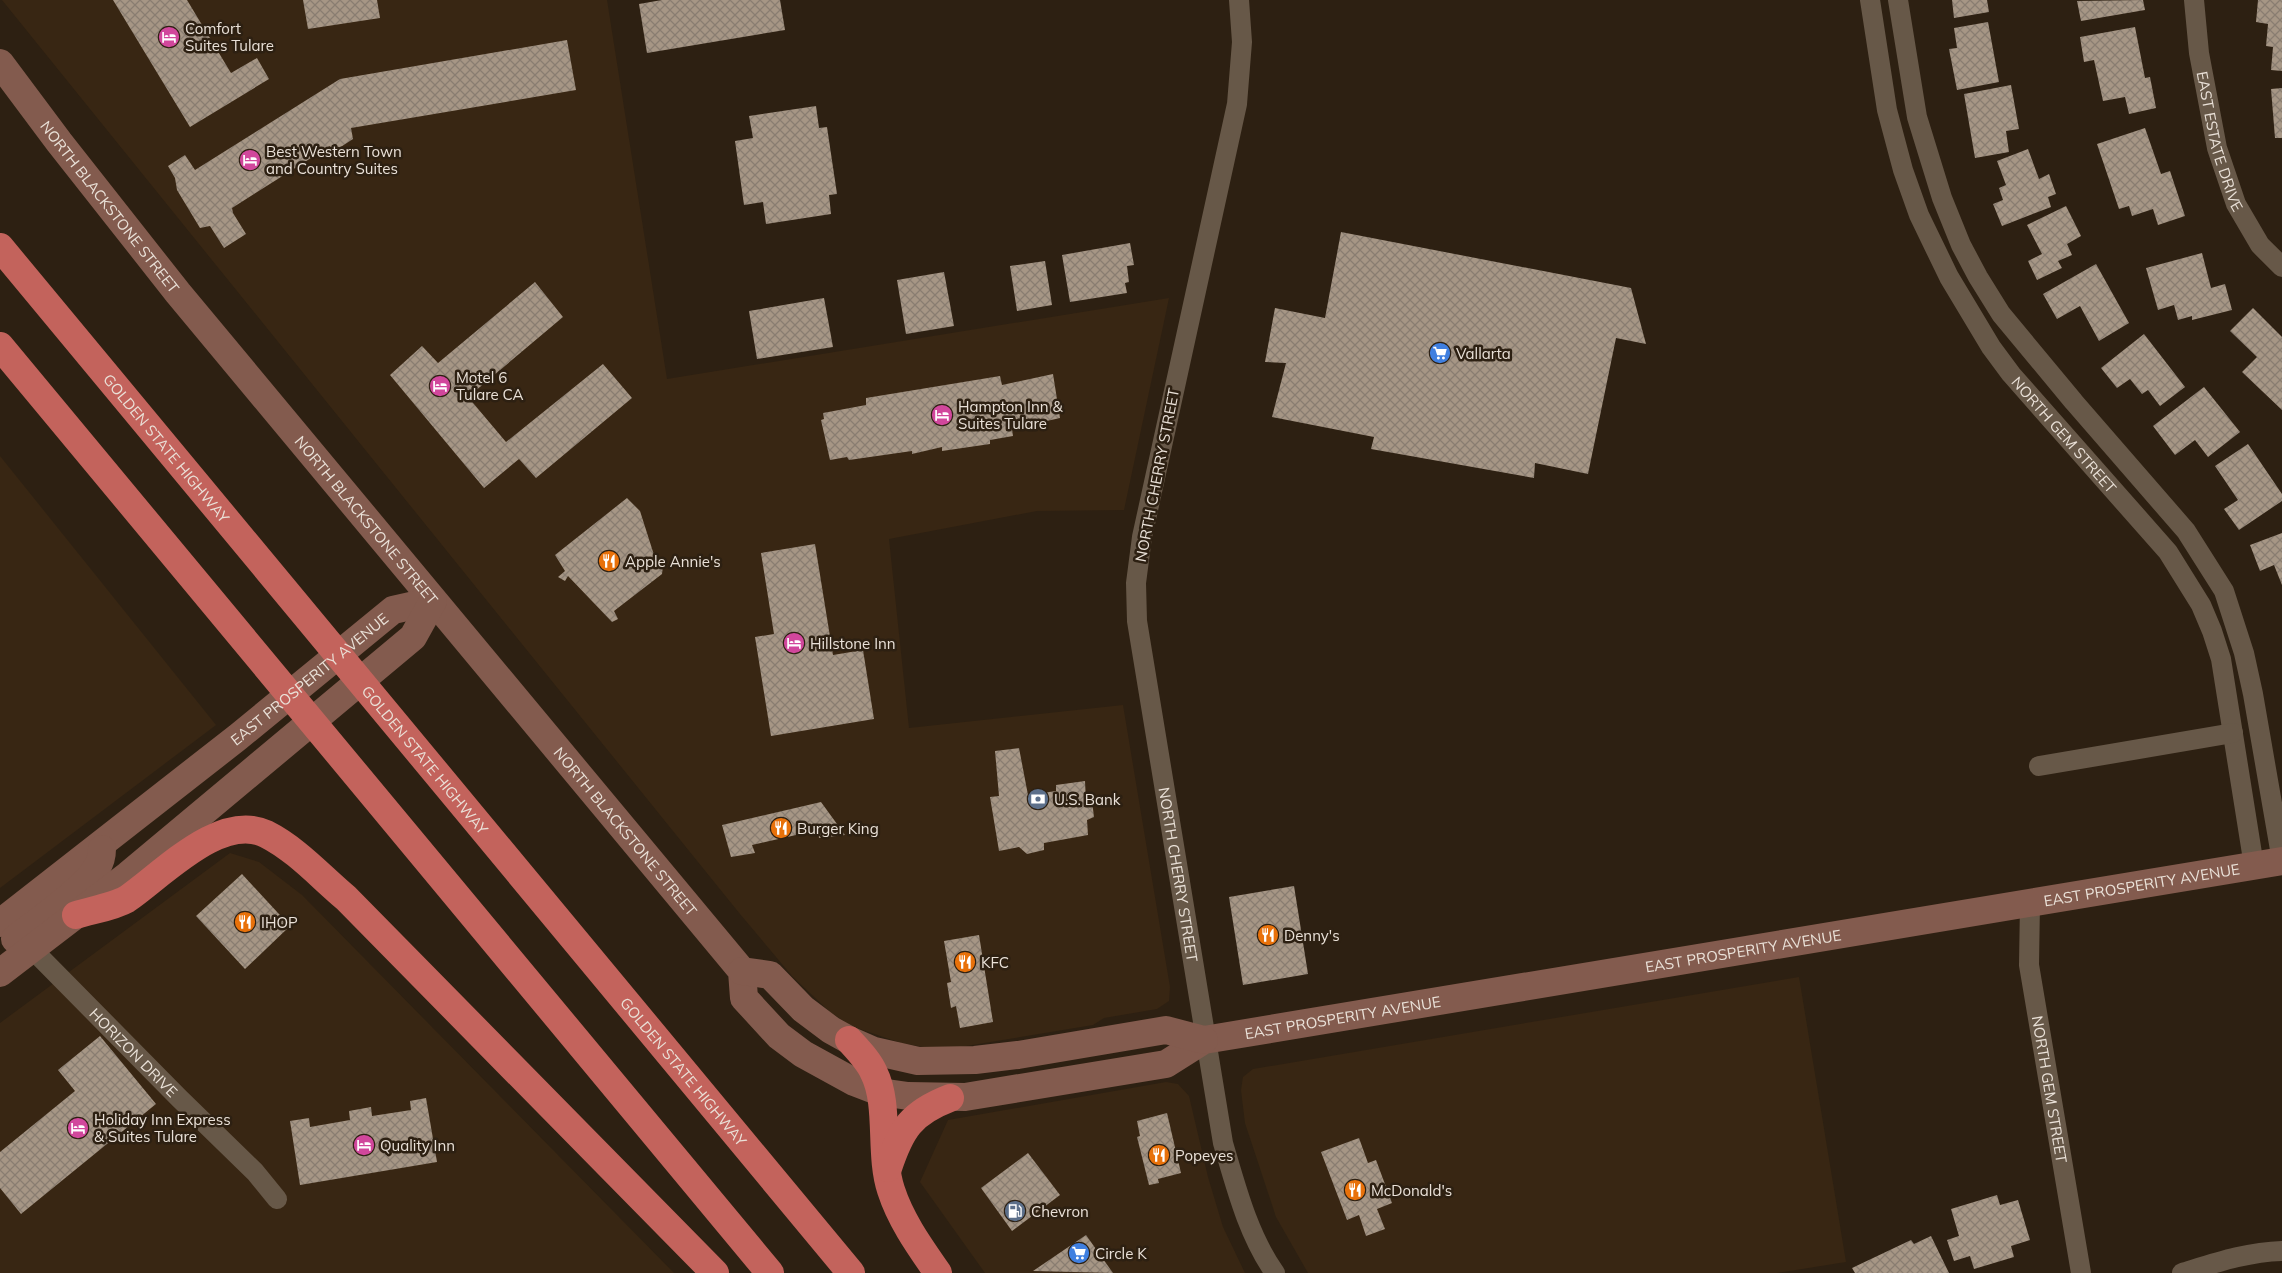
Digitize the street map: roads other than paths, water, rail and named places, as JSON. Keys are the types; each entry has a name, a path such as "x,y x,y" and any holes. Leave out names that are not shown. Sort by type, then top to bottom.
{"highway":[{"name":"GOLDEN STATE HIGHWAY","path":"0,247 851,1273"},
{"path":"0,346 770,1273"},
{"path":"76,915 125,900 192,850 214,837 232,832 264,833 285,846 346,898 715,1273"},
{"path":"848,1040 874,1073 880,1092 887,1172 891,1189 906,1225 938,1273"},
{"path":"887,1172 905,1128 928,1106 950,1098"}],"main road":[{"name":"NORTH BLACKSTONE STREET","path":"0,63 65,150 178,293 742,971"},
{"name":"EAST PROSPERITY AVENUE","path":"0,923 238,737 393,610 433,601"},
{"path":"0,973 76,915 413,637 433,601"},
{"path":"0,951 86,881 97,868 102,856 102,844"},
{"name":"EAST PROSPERITY AVENUE","path":"880,1092 922,1098 950,1098 1003,1091 1166,1064 1204,1040 2282,861"},
{"path":"848,1040 803,1009 770,975 742,971 744,998 779,1036 803,1054 832,1071 880,1092"},
{"name":"EAST PROSPERITY AVENUE","path":"848,1040 874,1051 900,1058 938,1062 1018,1055 1166,1030 1204,1040"}],"street":[{"name":"NORTH CHERRY STREET","path":"1239,0 1242,42 1237,104 1142,537 1136,583 1137,621 1204,1040 1226,1152 1240,1198 1265,1259 1275,1273"},
{"name":"NORTH GEM STREET","path":"1870,0 1882,81 1894,139 1920,215 1945,270 1970,315 2011,374 2168,552 2202,605 2221,660 2254,866"},
{"name":"NORTH GEM STREET","path":"1898,0 1917,116 1942,198 1961,245 1978,277 2001,314 2074,402 2186,531 2224,591 2244,653 2252,686 2282,861"},
{"name":"EAST ESTATE DRIVE","path":"2194,0 2199,53 2217,148 2236,204 2260,245 2282,267"},
{"path":"2039,766 2233,733"},
{"name":"NORTH GEM STREET","path":"2030,903 2029,964 2081,1273"},
{"name":"HORIZON DRIVE","path":"32,949 178,1098 255,1172 277,1199"},
{"path":"2182,1273 2224,1260 2262,1252 2282,1251"}],"place":[{"name":"Comfort Suites Tulare","path":"169,37"},
{"name":"Best Western Town and Country Suites","path":"250,160"},
{"name":"Vallarta","path":"1440,353"},
{"name":"Motel 6 Tulare CA","path":"440,386"},
{"name":"Hampton Inn & Suites Tulare","path":"942,415"},
{"name":"Apple Annie's","path":"609,561"},
{"name":"Hillstone Inn","path":"794,643"},
{"name":"U.S. Bank","path":"1038,799"},
{"name":"Burger King","path":"781,828"},
{"name":"IHOP","path":"245,922"},
{"name":"Denny's","path":"1268,935"},
{"name":"KFC","path":"965,962"},
{"name":"Holiday Inn Express & Suites Tulare","path":"78,1128"},
{"name":"Quality Inn","path":"364,1145"},
{"name":"Popeyes","path":"1159,1155"},
{"name":"McDonald's","path":"1355,1190"},
{"name":"Chevron","path":"1015,1211"},
{"name":"Circle K","path":"1079,1253"}]}
